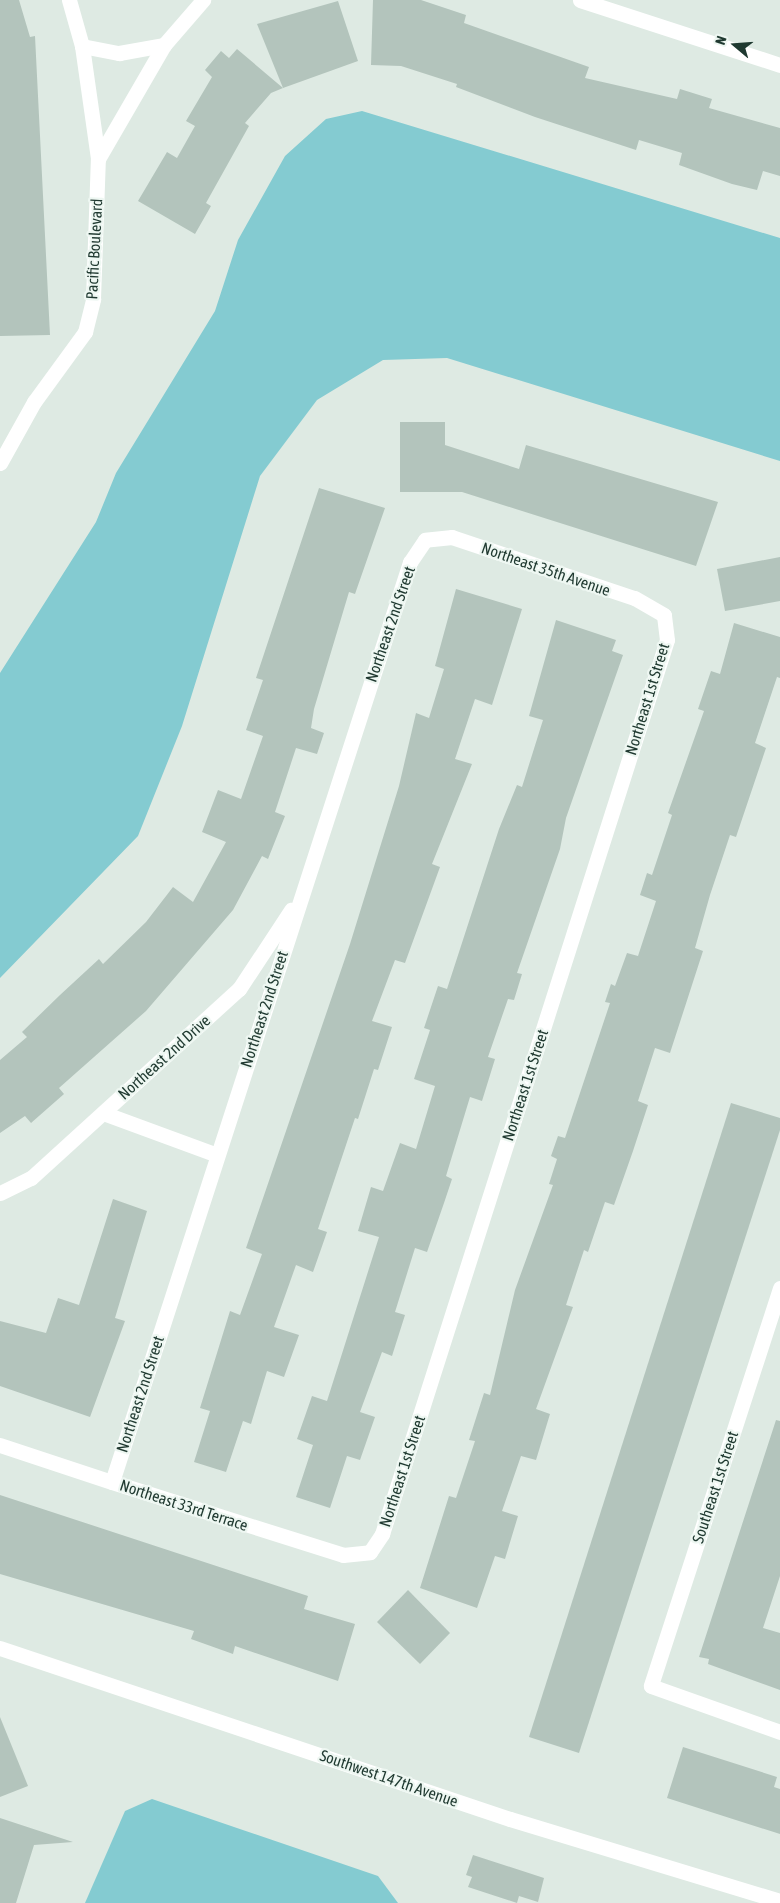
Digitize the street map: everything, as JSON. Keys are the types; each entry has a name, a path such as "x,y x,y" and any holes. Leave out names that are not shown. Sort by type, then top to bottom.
{"street":[{"name":"Pacific Boulevard","path":"0,463 34,402 85,332 93,300 98,159 82,46 69,0"},
{"path":"98,159 164,45 203,0"},
{"path":"580,0 780,65"},
{"path":"82,46 119,53 164,45"},
{"name":"Northeast 35th Avenue","path":"425,540 452,537 634,598 664,615"},
{"name":"Northeast 2nd Street","path":"112,1482 410,562 425,540"},
{"name":"Northeast 1st Street","path":"370,1552 382,1534 667,640 664,615"},
{"name":"Northeast 2nd Drive","path":"0,1193 31,1178 239,989 301,894"},
{"path":"103,1113 217,1155"},
{"name":"Southeast 1st Street","path":"780,1288 651,1686 780,1732"},
{"name":"Northeast 33rd Terrace","path":"0,1445 343,1555 370,1552"},
{"name":"Southwest 147th Avenue","path":"0,1648 510,1819 780,1901"}],"water":[{"path":"362,111 780,238 780,461 447,358 383,360 317,400 260,476 182,726 138,836 0,978 0,673 96,522 116,473 215,311 238,240 285,156 326,119"},
{"path":"152,1799 378,1876 398,1903 85,1903 125,1811"}],"building":[{"path":"0,0 19,0 30,37 35,36 50,335 0,336"},
{"path":"373,0 421,0 466,15 464,23 589,67 585,78 677,99 680,89 712,99 709,108 780,128 780,176 763,171 757,190 732,184 679,165 682,153 639,140 636,150 535,117 456,87 457,84 401,66 371,65"},
{"path":"338,1 358,61 283,88 257,24"},
{"path":"237,49 283,88 271,93 245,123 249,126 206,203 211,206 195,234 138,201 167,152 177,158 195,126 186,121 212,77 205,70 221,51 229,58"},
{"path":"400,422 445,422 445,445 519,469 526,445 718,502 696,566 462,492 400,492"},
{"path":"319,488 385,508 355,594 349,592 314,709 311,728 324,733 317,754 296,748 275,812 285,816 268,859 262,856 233,910 146,1011 59,1088 64,1094 31,1123 25,1116 0,1133 0,1060 27,1037 22,1032 60,995 99,959 103,964 146,922 173,887 193,902 226,842 202,832 218,790 241,799 263,736 246,730 263,680 256,678"},
{"path":"780,557 780,601 725,611 717,569"},
{"path":"456,589 522,609 492,705 475,699 455,759 472,764 432,864 440,867 405,963 395,960 372,1021 392,1027 378,1070 374,1069 358,1119 355,1118 318,1229 327,1232 313,1272 296,1265 274,1327 299,1335 284,1377 267,1371 251,1424 243,1421 226,1472 194,1462 210,1411 200,1408 230,1311 240,1315 262,1254 246,1248 350,944 399,786 416,713 429,718 444,669 435,666"},
{"path":"556,620 616,640 612,651 623,655 566,818 560,849 517,973 522,974 514,1000 508,999 488,1057 495,1059 482,1101 470,1097 446,1176 452,1179 427,1252 415,1248 395,1312 405,1315 392,1356 382,1352 360,1412 375,1417 360,1460 347,1456 330,1508 296,1497 313,1445 297,1439 312,1396 327,1401 379,1237 358,1231 371,1187 383,1191 400,1143 416,1149 435,1086 414,1079 430,1030 424,1028 438,986 447,989 499,829 517,785 522,787 543,720 529,716"},
{"path":"734,623 780,637 780,678 777,677 755,743 766,748 736,837 730,835 710,895 695,948 703,951 670,1053 655,1048 638,1101 648,1105 633,1151 614,1205 605,1202 588,1252 584,1250 566,1305 573,1307 536,1409 550,1414 536,1460 521,1456 502,1511 518,1516 505,1559 495,1556 477,1608 420,1588 449,1496 456,1498 475,1441 469,1440 484,1393 490,1395 515,1290 553,1185 549,1184 557,1159 551,1156 558,1136 565,1138 610,1003 605,1002 611,984 615,986 627,953 638,956 656,901 640,895 647,873 652,875 672,815 668,813 704,711 698,709 711,671 720,674"},
{"path":"731,1103 780,1118 780,1130 579,1753 529,1737"},
{"path":"113,1199 147,1211 115,1318 125,1321 90,1417 0,1386 0,1321 46,1333 58,1298 79,1305"},
{"path":"776,1420 780,1421 780,1576 763,1628 780,1633 780,1690 708,1664 709,1659 699,1657"},
{"path":"0,1495 308,1596 304,1609 355,1624 338,1681 235,1646 233,1654 191,1639 194,1631 0,1574"},
{"path":"408,1590 450,1633 420,1664 377,1622"},
{"path":"0,1717 28,1786 0,1797"},
{"path":"683,1747 777,1777 774,1787 780,1789 780,1834 667,1798"},
{"path":"0,1818 73,1842 34,1845 16,1903 0,1903"},
{"path":"473,1855 544,1878 538,1902 519,1896 517,1903 468,1887 472,1877 466,1875"}]}
